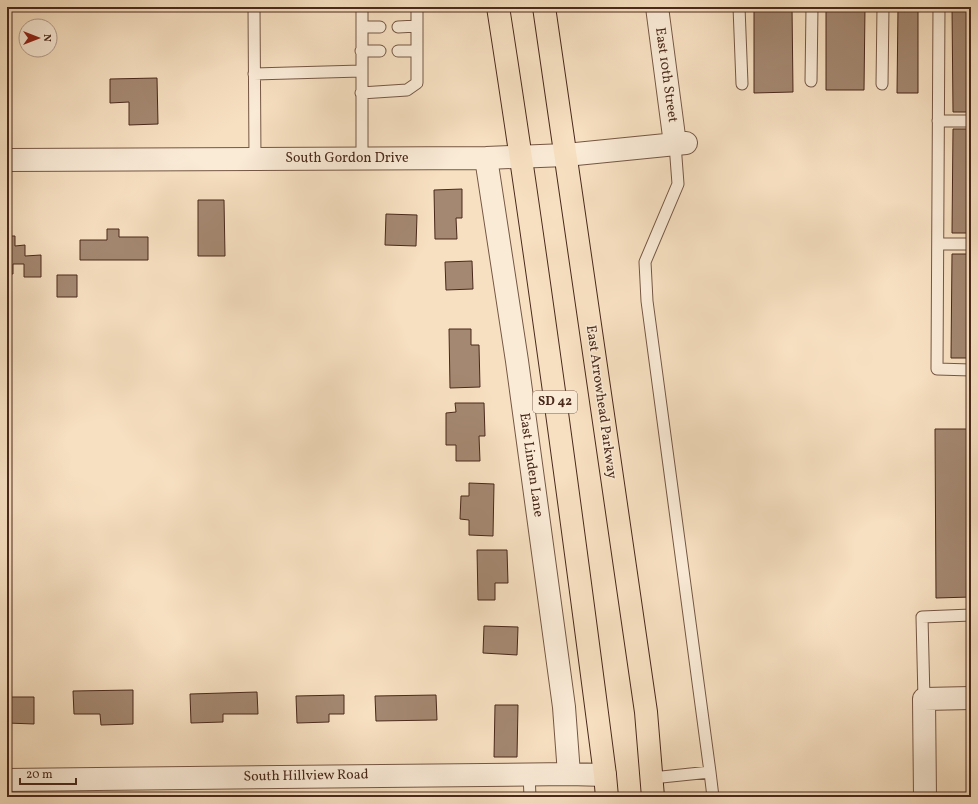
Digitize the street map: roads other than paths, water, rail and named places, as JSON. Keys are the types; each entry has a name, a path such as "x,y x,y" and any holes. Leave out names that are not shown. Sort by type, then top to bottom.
{"main road":[{"name":"SD 42","path":"498,7 522,156 586,624 607,797"},
{"name":"East Arrowhead Parkway","path":"544,7 646,712 652,787"}],"street":[{"name":"East 10th Street","path":"657,7 681,143"},
{"name":"South Gordon Drive","path":"7,160 486,158 566,155 681,143"},
{"name":"East Linden Lane","path":"486,158 517,361 563,699 569,774"},
{"path":"924,797 924,699 971,698"},
{"name":"South Hillview Road","path":"7,780 529,774 605,775"}],"lane":[{"path":"254,7 255,159"},
{"path":"362,7 362,158"},
{"path":"361,92 407,90 417,83 417,7"},
{"path":"739,7 742,84"},
{"path":"811,81 812,7"},
{"path":"882,84 883,7"},
{"path":"939,7 937,369 971,370"},
{"path":"398,27 417,26"},
{"path":"362,27 380,27"},
{"path":"361,51 380,51"},
{"path":"398,51 417,51"},
{"path":"254,74 361,71"},
{"path":"938,121 971,121"},
{"path":"681,143 678,184 645,262 647,301 713,797"},
{"path":"938,244 971,244"},
{"path":"924,699 922,617 971,615"},
{"path":"652,787 710,772"},
{"path":"529,774 530,797"}]}
